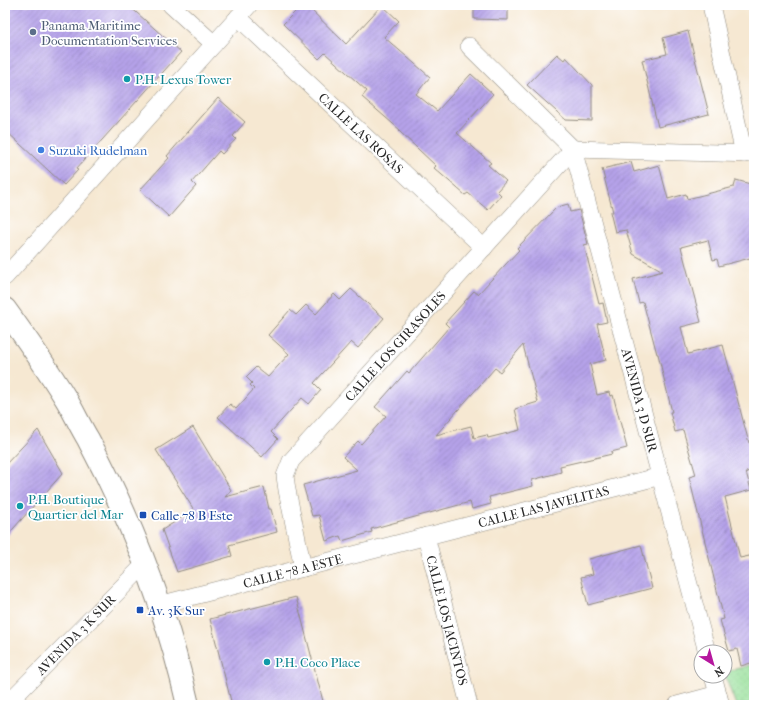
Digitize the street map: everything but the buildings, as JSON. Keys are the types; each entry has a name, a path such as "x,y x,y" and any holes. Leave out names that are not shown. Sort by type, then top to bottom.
{"main road":[{"path":"5,309 66,400 109,480 145,564 178,659 188,705"}],"street":[{"path":"171,5 214,44"},
{"path":"469,46 573,149 749,154 711,5"},
{"path":"5,277 244,11"},
{"name":"CALLE LAS ROSAS","path":"244,11 484,248"},
{"name":"CALLE LOS GIRASOLES","path":"303,568 285,476 291,461 573,149"},
{"name":"AVENIDA 3 D SUR","path":"573,149 705,644"},
{"name":"CALLE LAS JAVELITAS","path":"426,536 661,476"},
{"name":"CALLE 78 A ESTE","path":"159,605 426,536"},
{"name":"CALLE LOS JACINTOS","path":"426,536 469,705"},
{"name":"AVENIDA 3 K SUR","path":"6,705 145,564"},
{"path":"677,705 720,700 715,684"}],"green space":[{"path":"754,664 754,705 736,705 728,684 733,684 733,670"}],"place":[{"name":"Panama Maritime Documentation Services","path":"33,32"},
{"name":"P.H. Lexus Tower","path":"127,79"},
{"name":"Suzuki Rudelman","path":"41,150"},
{"name":"P.H. Boutique Quartier del Mar","path":"20,506"},
{"name":"Calle 78 B Este","path":"143,515"},
{"name":"Av. 3K Sur","path":"140,610"},
{"name":"P.H. Coco Place","path":"267,662"}]}
